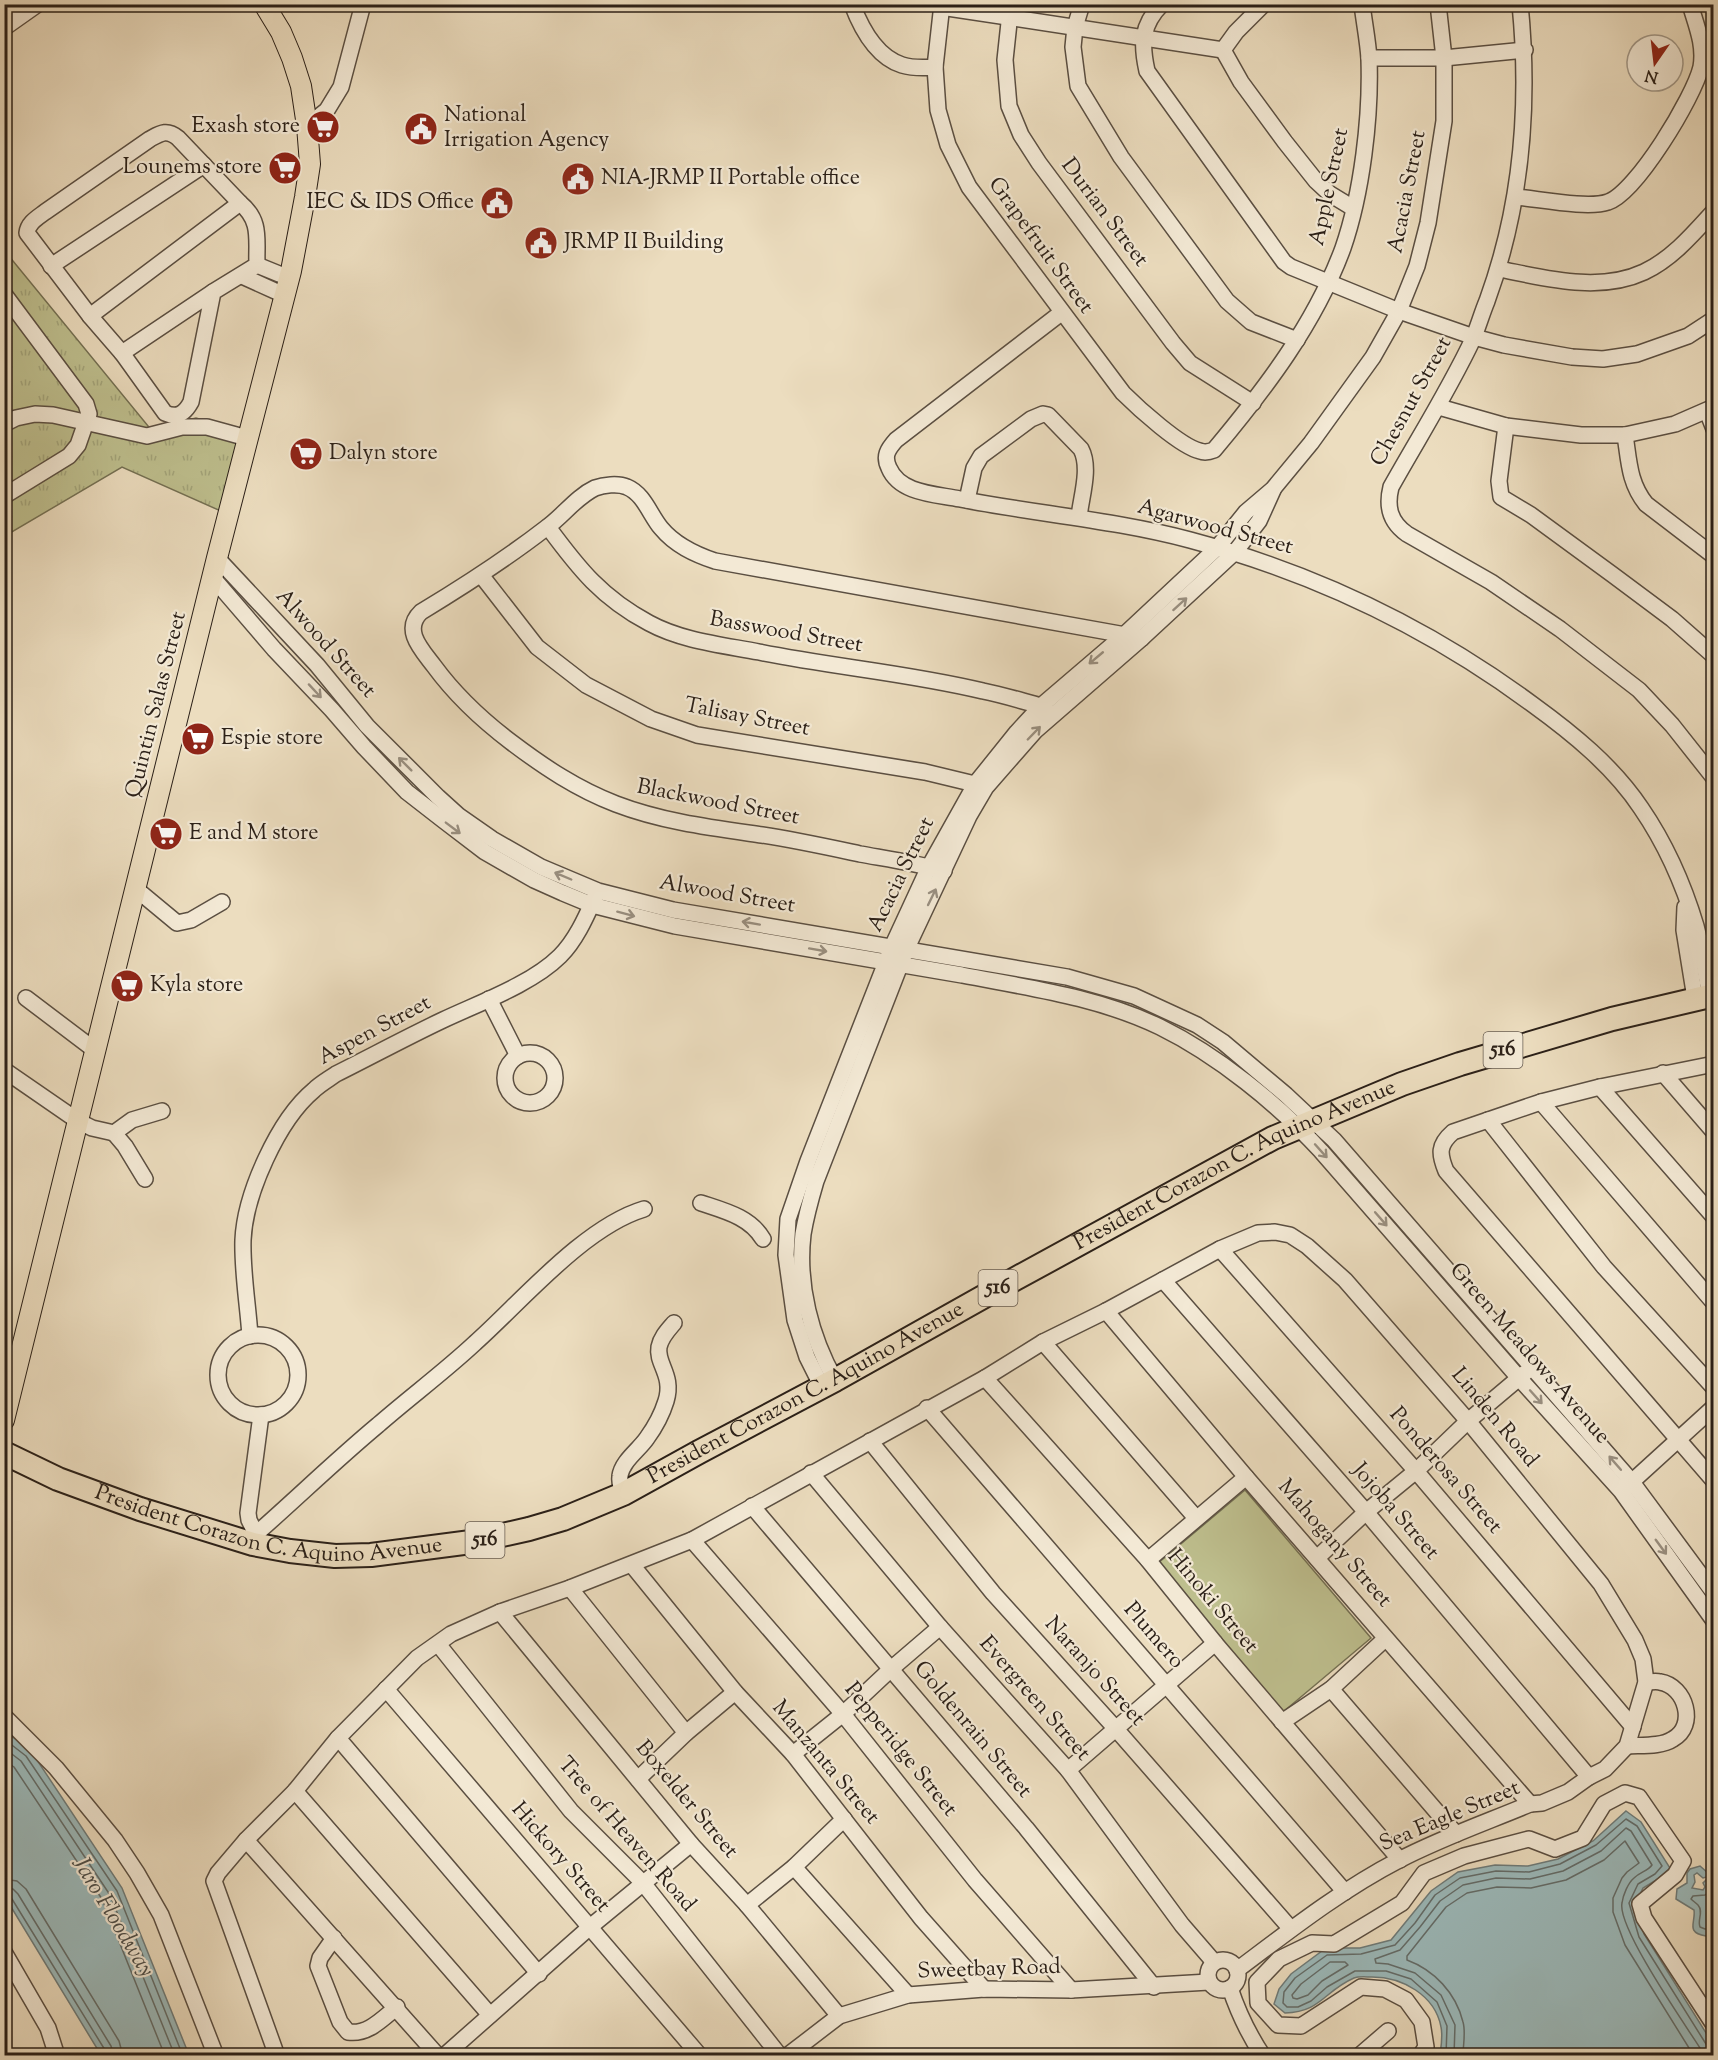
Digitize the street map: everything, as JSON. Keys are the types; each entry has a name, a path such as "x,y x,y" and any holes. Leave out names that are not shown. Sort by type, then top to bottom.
{"highway":[{"name":"President Corazon C. Aquino Avenue","path":"4,1453 58,1479 140,1509 254,1539 290,1551 334,1556 371,1555 434,1548 529,1529 563,1519 623,1494 829,1384 1273,1138 1402,1084 1460,1064 1531,1041 1706,996"}],"main road":[{"name":"Quintin Salas Street","path":"4,1420 217,558 287,286 306,197 310,164 301,86 281,32 266,5"}],"street":[{"path":"8,19 38,4"},
{"path":"307,126 327,110 341,87 363,4"},
{"path":"852,4 862,28 889,60 903,66 935,67"},
{"path":"1082,4 1075,27 1073,47 1078,86 1120,157 1227,301 1251,322 1297,340"},
{"path":"1162,4 1148,23 1143,38 1143,54 1147,71 1284,262 1298,271 1399,311 1474,337 1572,357 1603,359 1637,354 1688,336 1713,319"},
{"path":"1223,50 1236,32 1264,4"},
{"name":"Apple Street","path":"1214,450 1253,403 1297,340 1328,283 1343,247 1353,208 1365,138 1368,102 1369,58 1362,4"},
{"name":"Acacia Street","path":"829,1384 809,1316 803,1272 804,1228 816,1181 929,867 981,785 1041,706 1124,635 1217,548 1246,512 1273,489 1311,443 1367,367 1399,311 1416,266 1428,223 1444,121 1444,58 1438,4"},
{"name":"Chesnut Street","path":"1520,4 1525,50 1523,140 1516,197 1499,269 1474,337 1439,407 1391,487 1389,507 1392,520 1397,527 1491,582 1560,629 1639,690 1672,725 1713,778"},
{"path":"1516,197 1591,204 1607,202 1622,195 1677,121 1701,67 1708,43 1689,4"},
{"path":"942,6 1010,11 1075,27 1223,50 1248,90 1316,181 1330,194 1353,208"},
{"name":"Grapefruit Street","path":"942,6 935,67 938,110 948,145 969,187 1123,393 1141,411 1187,446 1202,452 1214,450"},
{"name":"Durian Street","path":"1010,11 1005,60 1009,106 1021,135 1190,363 1253,403"},
{"path":"1369,58 1444,58 1525,50"},
{"path":"213,292 191,402 184,412 178,416 171,416 165,413 122,352 90,316 27,233 30,225 45,212 150,139 163,132 170,132 254,218 257,228 257,266"},
{"path":"51,266 204,165"},
{"path":"90,316 240,203"},
{"path":"1499,269 1553,280 1598,283 1627,279 1646,271 1670,255 1713,211"},
{"path":"257,266 287,286"},
{"path":"122,352 257,266"},
{"path":"242,276 287,286"},
{"path":"4,294 87,404 88,414 78,445 69,456 4,496"},
{"name":"Agarwood Street","path":"1061,313 888,448 885,456 886,464 897,481 917,490 1079,517 1188,539 1235,552 1350,596 1457,653 1564,727 1623,784 1642,810 1673,868 1696,926 1706,996"},
{"path":"1439,407 1506,426 1581,435 1625,435 1654,430 1710,409 1713,429"},
{"path":"4,424 16,418 35,414 53,415 147,436 182,427 200,427 247,438"},
{"path":"967,500 974,468 981,456 1031,419 1043,414 1048,415 1084,455 1085,470 1079,517"},
{"path":"1506,426 1499,481 1501,497 1613,574 1672,619 1713,656"},
{"path":"1625,435 1633,484 1638,494 1646,504 1713,556"},
{"path":"481,575 548,527 579,499 596,488 620,485 628,487 637,494 661,528 682,547 715,561 1142,638"},
{"name":"Acacia Street","path":"896,956 944,871 981,785 1035,731 1142,638 1235,552 1260,521 1273,489"},
{"name":"Basswood Street","path":"548,527 578,567 602,592 650,624 673,633 700,641 798,660 982,690 1041,706 1054,714"},
{"name":"Alwood Street","path":"217,558 317,665 367,726 459,816 492,839 595,898"},
{"name":"Blackwood Street","path":"481,575 421,612 415,618 412,630 419,645 441,675 471,709 534,761 585,791 617,805 666,820 773,837 944,871"},
{"name":"Talisay Street","path":"481,575 537,647 586,685 651,719 697,735 925,772 981,785"},
{"name":"Alwood Street","path":"213,578 274,649 407,792 485,852 534,880 595,898 673,910 896,956 1067,977 1134,996 1197,1025 1223,1042 1306,1124"},
{"path":"274,649 290,635"},
{"path":"136,889 177,923 191,921 222,902"},
{"name":"Aspen Street","path":"250,1336 243,1241 246,1218 252,1192 263,1165 294,1112 313,1090 336,1074 533,976 560,955 574,938 595,898"},
{"path":"26,998 96,1051"},
{"path":"489,999 518,1056"},
{"path":"1713,1064 1663,1073 1541,1102 1453,1132 1445,1139 1441,1147 1440,1159 1446,1171 1713,1481"},
{"path":"4,1070 78,1121 92,1128 114,1133 125,1146 144,1179"},
{"path":"1663,1073 1713,1132"},
{"path":"1600,1087 1713,1216"},
{"path":"1541,1102 1713,1303"},
{"path":"114,1133 132,1120 162,1110"},
{"path":"1488,1120 1604,1267 1713,1388"},
{"name":"Green Meadows Avenue","path":"1306,1124 1348,1157 1532,1367 1713,1593"},
{"name":"Green Meadows Avenue","path":"1306,1124 1519,1378 1626,1487 1713,1621"},
{"path":"701,1203 747,1221 757,1229 763,1239"},
{"path":"261,1415 249,1508 249,1520 254,1539 376,1426 431,1383 570,1255 616,1220 644,1209"},
{"name":"Linden Road","path":"1220,1249 1258,1233 1275,1232 1290,1235 1307,1246 1345,1281 1468,1421 1601,1584 1639,1649 1643,1659 1646,1682"},
{"path":"277,2055 214,1881 246,1840 295,1791 338,1738 417,1658 451,1634 500,1612 632,1565 692,1540 927,1408 985,1378 1043,1342 1106,1311 1220,1249"},
{"name":"Ponderosa Street","path":"1220,1249 1416,1471 1633,1727"},
{"name":"Jojoba Street","path":"1163,1281 1366,1512 1590,1776"},
{"name":"Mahogany Street","path":"1106,1311 1385,1639 1530,1804"},
{"path":"623,1494 620,1484 622,1468 647,1438 666,1400 669,1384 658,1348 662,1338 674,1323"},
{"path":"262,1335 284,1344 292,1353 297,1364 298,1382 291,1399 283,1407 272,1413 261,1415 238,1410 228,1402 218,1380 222,1357 229,1347 250,1336 262,1335"},
{"path":"1043,1342 1196,1518"},
{"path":"1317,1558 1366,1512 1416,1471 1468,1421 1532,1367"},
{"name":"Hinoki Street","path":"985,1378 1148,1560 1215,1643 1400,1860"},
{"path":"1626,1487 1713,1407"},
{"name":"Plumero","path":"927,1408 1345,1892"},
{"name":"Naranjo Street","path":"870,1441 993,1593 1291,1929"},
{"name":"Evergreen Street","path":"811,1473 940,1627 1068,1770 1182,1925 1214,1962"},
{"path":"1148,1560 1246,1477"},
{"name":"Goldenrain Street","path":"752,1506 1026,1828 1154,1987"},
{"name":"Pepperidge Street","path":"692,1540 843,1714 975,1880 1071,1990"},
{"name":"Manzanta Street","path":"632,1565 735,1692 793,1754 921,1918 984,1989"},
{"path":"570,1588 686,1733"},
{"name":"Boxelder Street","path":"500,1612 691,1844 747,1905 839,2016"},
{"path":"793,1754 843,1714 940,1627"},
{"path":"1282,1722 1331,1689 1385,1639"},
{"path":"1068,1770 1215,1643"},
{"name":"Tree of Heaven Road","path":"438,1644 571,1811 643,1883 780,2055"},
{"path":"1627,1746 1661,1743 1674,1739 1685,1722 1686,1705 1675,1690 1662,1682 1646,1682"},
{"name":"Sea Eagle Street","path":"1237,1970 1345,1892 1400,1860 1530,1804 1542,1803 1568,1792 1590,1776 1605,1769 1627,1746 1646,1682"},
{"name":"Hickory Street","path":"386,1689 700,2055"},
{"path":"1331,1689 1456,1834"},
{"path":"638,1779 686,1733 735,1692"},
{"path":"4,1716 56,1768 115,1840 137,1873 161,1915 216,2055"},
{"path":"338,1738 539,1974"},
{"path":"295,1791 490,2015"},
{"path":"1420,2055 1426,2047 1422,2022 1406,2000 1385,1989 1361,1987 1301,2026 1278,2025 1258,2003 1257,1982 1279,1959 1312,1943 1334,1944 1402,1903 1424,1873 1464,1856 1529,1839 1555,1849 1583,1838 1604,1804 1625,1793 1639,1797 1683,1861 1675,1875 1640,1904 1644,1918 1713,2025"},
{"path":"747,1905 794,1867 844,1819"},
{"path":"246,1840 438,2055"},
{"path":"444,2055 691,1844"},
{"path":"794,1867 908,1995"},
{"path":"334,1938 320,1958 318,1966 340,2022 348,2032 357,2033 370,2028 397,2007"},
{"path":"4,1952 48,2028 57,2055"},
{"path":"1220,1960 1230,1962 1237,1970 1238,1979 1230,1988 1216,1989 1209,1983 1208,1972 1214,1962 1220,1960"},
{"name":"Sweetbay Road","path":"787,2055 839,2016 908,1995 984,1989 1071,1990 1209,1983"},
{"path":"1230,1988 1236,2007 1263,2055"},
{"path":"1359,2055 1388,2031"}],"green space":[{"path":"4,250 157,437 172,424 196,418 243,431 223,512 122,467 5,536"},
{"path":"1245,1490 1371,1638 1283,1712 1157,1564"}],"water":[{"name":"Jaro Floodway","path":"5,1731 31,1751 122,1888 189,2055 101,2055 5,1897"},
{"path":"1626,1811 1641,1822 1670,1868 1643,1888 1635,1905 1644,1934 1713,2044 1713,2055 1440,2055 1442,2030 1432,2006 1416,1990 1395,1980 1383,1978 1354,1978 1315,2005 1297,2012 1285,2013 1274,2004 1279,1989 1291,1974 1326,1948 1360,1948 1391,1940 1431,1891 1458,1872 1495,1865 1528,1866 1558,1859 1593,1841"},
{"path":"1700,1866 1708,1873 1707,1877 1703,1878 1697,1873 1694,1875 1695,1882 1692,1888 1703,1890 1705,1887 1703,1883 1706,1880 1713,1882 1713,1931 1706,1936 1694,1930 1694,1910 1676,1899 1677,1889 1687,1883 1687,1873 1690,1869"}],"place":[{"name":"Exash store","path":"323,127"},
{"name":"National Irrigation Agency","path":"421,129"},
{"name":"Lounems store","path":"285,168"},
{"name":"NIA-JRMP II Portable office","path":"578,179"},
{"name":"IEC & IDS Office","path":"497,203"},
{"name":"JRMP II Building","path":"541,243"},
{"name":"Dalyn store","path":"306,454"},
{"name":"Espie store","path":"198,739"},
{"name":"E and M store","path":"166,834"},
{"name":"Kyla store","path":"127,986"}]}
